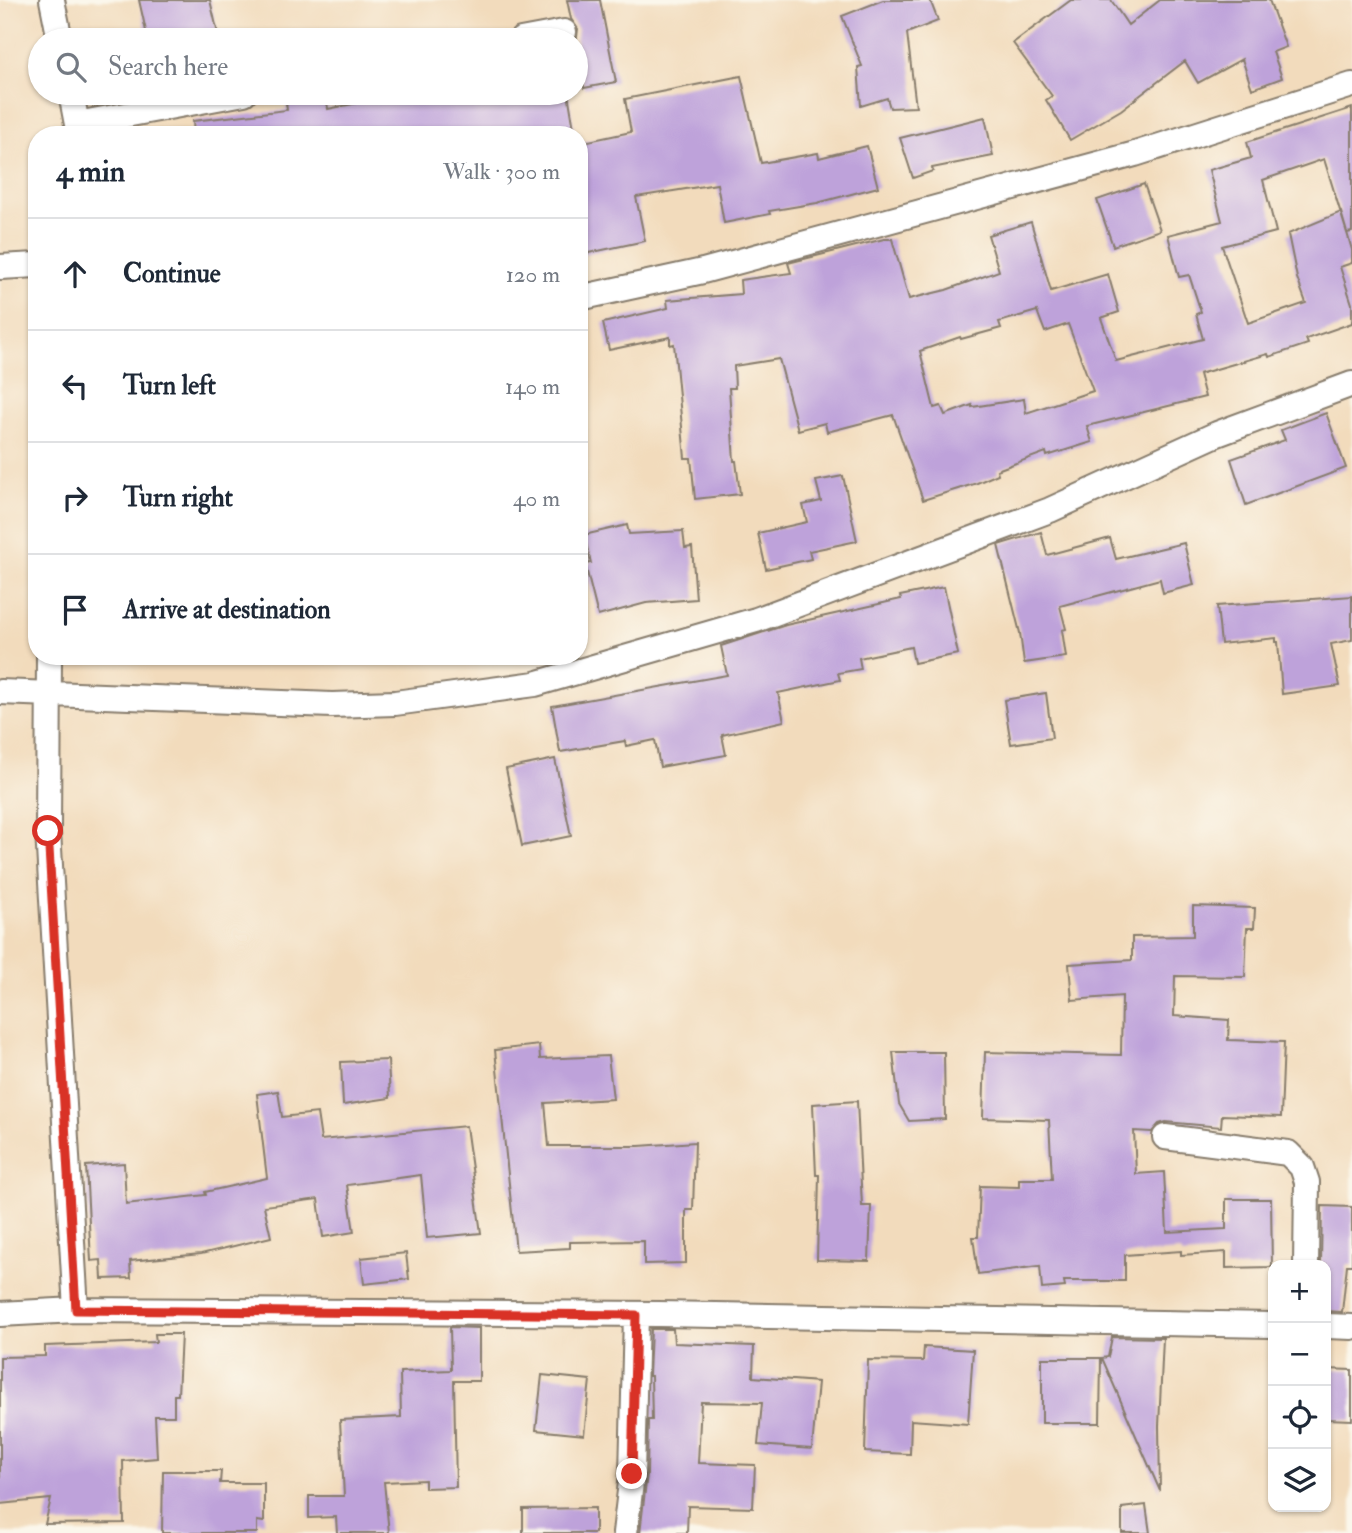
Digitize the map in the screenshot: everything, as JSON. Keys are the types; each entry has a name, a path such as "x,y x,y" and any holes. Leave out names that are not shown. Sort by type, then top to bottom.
{"street":[{"path":"52,0 58,28"},
{"path":"588,296 704,271 1135,154 1352,85"},
{"path":"73,105 77,126"},
{"path":"96,126 190,105"},
{"path":"0,267 28,265"},
{"path":"0,692 332,705 395,703 535,684 756,620 1050,510 1217,435 1352,384"},
{"path":"49,665 48,844 76,1310"},
{"path":"1165,1138 1288,1153 1302,1167 1307,1182 1306,1260"},
{"path":"0,1314 76,1310 1268,1325"},
{"path":"625,1533 632,1474 636,1315"},
{"path":"1331,1326 1352,1327"}],"building":[{"path":"139,0 210,0 217,28 145,28"},
{"path":"567,0 600,0 616,82 588,87 588,28 577,28 571,19"},
{"path":"883,0 930,0 938,21 907,33 916,107 890,108 887,98 861,106 858,67 862,66 842,16"},
{"path":"1071,0 1111,0 1128,25 1160,0 1269,0 1286,47 1273,52 1282,78 1252,89 1242,59 1198,83 1185,61 1121,110 1070,140 1046,100 1052,96 1013,43"},
{"path":"741,76 761,163 818,153 819,158 867,146 878,187 724,223 717,184 636,197 645,241 588,253 588,141 631,132 625,99"},
{"path":"286,105 327,105 328,109 348,105 570,105 574,126 193,126 193,121 287,110"},
{"path":"1352,108 1352,232 1347,233 1352,250 1352,263 1340,267 1352,304 1352,323 1306,339 1308,344 1269,357 1268,354 1199,374 1205,397 1087,426 1092,442 1047,456 1046,452 997,470 998,474 977,483 923,500 893,415 827,432 825,423 798,430 779,359 734,366 735,388 729,388 734,461 740,494 695,499 691,458 685,458 674,344 670,345 670,337 609,350 603,323 668,308 667,300 741,294 740,280 791,273 788,263 884,239 892,239 909,299 946,290 999,271 988,235 1031,222 1051,291 1108,274 1119,312 1101,318 1116,361 1203,339 1196,314 1201,312 1189,275 1179,277 1168,235 1222,221 1209,170 1251,158 1247,142","holes":["1324,159 1341,212 1288,234 1297,278 1306,303 1248,323 1222,246 1276,232 1263,180","1037,311 1045,332 1068,324 1093,391 1026,413 1024,399 972,405 945,415 941,406 934,408 920,351 960,337 961,339 1001,328 999,322"]},
{"path":"985,117 993,156 932,168 933,171 913,178 900,138"},
{"path":"1144,184 1160,230 1113,246 1097,200"},
{"path":"1326,413 1346,468 1246,505 1231,459 1285,440 1281,430"},
{"path":"843,476 857,541 809,551 811,559 766,569 758,533 807,522 803,505 821,501 816,481"},
{"path":"627,525 629,534 683,531 685,548 692,547 696,599 646,603 598,616 588,576 588,564 591,563 588,534"},
{"path":"1041,532 1047,555 1110,538 1116,559 1184,543 1194,585 1163,593 1160,579 1060,606 1066,629 1062,630 1066,657 1024,663 1020,633 998,545"},
{"path":"944,587 958,654 914,663 911,647 859,658 861,669 838,673 840,680 778,693 784,721 722,735 726,755 660,767 655,740 626,746 625,741 560,752 552,706 727,675 721,646 786,625"},
{"path":"1352,596 1352,640 1331,644 1340,686 1282,694 1276,638 1221,644 1217,606"},
{"path":"1046,693 1052,738 1011,744 1004,700"},
{"path":"555,759 571,836 522,846 506,769"},
{"path":"1193,906 1255,908 1254,928 1247,928 1245,977 1175,976 1174,1016 1229,1020 1228,1040 1284,1042 1281,1117 1222,1115 1221,1127 1166,1122 1159,1124 1152,1132 1134,1131 1136,1174 1164,1172 1167,1232 1226,1229 1226,1199 1271,1199 1272,1260 1268,1260 1268,1267 1226,1268 1226,1252 1181,1255 1181,1251 1125,1255 1125,1281 1064,1281 1065,1287 1042,1289 1040,1266 978,1274 973,1237 978,1237 980,1186 1019,1187 1019,1179 1052,1179 1049,1120 983,1118 985,1052 1121,1055 1122,996 1072,1000 1069,964 1132,960 1132,937 1193,936"},
{"path":"539,1045 540,1059 608,1056 613,1099 545,1103 549,1146 639,1146 695,1142 693,1210 686,1210 686,1263 644,1264 644,1241 570,1242 570,1248 516,1251 495,1050"},
{"path":"893,1052 944,1052 945,1119 909,1121 899,1104"},
{"path":"388,1060 390,1098 343,1105 341,1062"},
{"path":"278,1091 282,1117 317,1113 321,1140 466,1126 481,1233 427,1238 421,1175 347,1185 354,1232 323,1237 318,1199 264,1206 271,1237 201,1254 130,1261 131,1278 102,1279 101,1260 91,1261 86,1166 124,1163 126,1204 206,1195 205,1192 267,1178 257,1094"},
{"path":"857,1101 862,1206 871,1206 869,1261 817,1260 819,1175 816,1175 813,1104"},
{"path":"1322,1206 1352,1207 1352,1265 1347,1265 1342,1312 1331,1311 1331,1260 1321,1260"},
{"path":"406,1253 409,1279 364,1284 361,1258"},
{"path":"450,1327 479,1328 479,1381 454,1381 456,1487 425,1488 425,1480 384,1482 389,1533 337,1533 336,1517 309,1518 309,1496 344,1496 340,1420 401,1417 400,1372 451,1370"},
{"path":"651,1329 673,1329 674,1343 754,1346 753,1377 818,1382 812,1449 758,1445 762,1403 701,1402 698,1463 755,1465 753,1508 688,1506 687,1533 640,1533 647,1474 648,1420 652,1420 649,1376"},
{"path":"155,1334 181,1334 178,1395 174,1395 174,1416 155,1416 157,1458 123,1461 124,1523 45,1524 51,1499 0,1504 0,1357 45,1356 45,1346 156,1342"},
{"path":"1112,1337 1163,1338 1159,1426 1160,1491 1102,1358 1108,1357"},
{"path":"924,1347 973,1350 968,1424 911,1420 910,1454 865,1452 868,1360 923,1361"},
{"path":"1042,1358 1101,1358 1100,1423 1042,1423"},
{"path":"1331,1369 1352,1370 1352,1420 1331,1419"},
{"path":"542,1375 590,1380 584,1435 536,1430"},
{"path":"163,1471 221,1471 220,1483 264,1483 264,1522 257,1521 257,1533 162,1533"},
{"path":"1146,1505 1150,1533 1122,1533 1122,1508"},
{"path":"595,1508 595,1533 523,1533 523,1509"}],"route":[{"path":"48,831 76,1310 636,1315 632,1474"}]}
